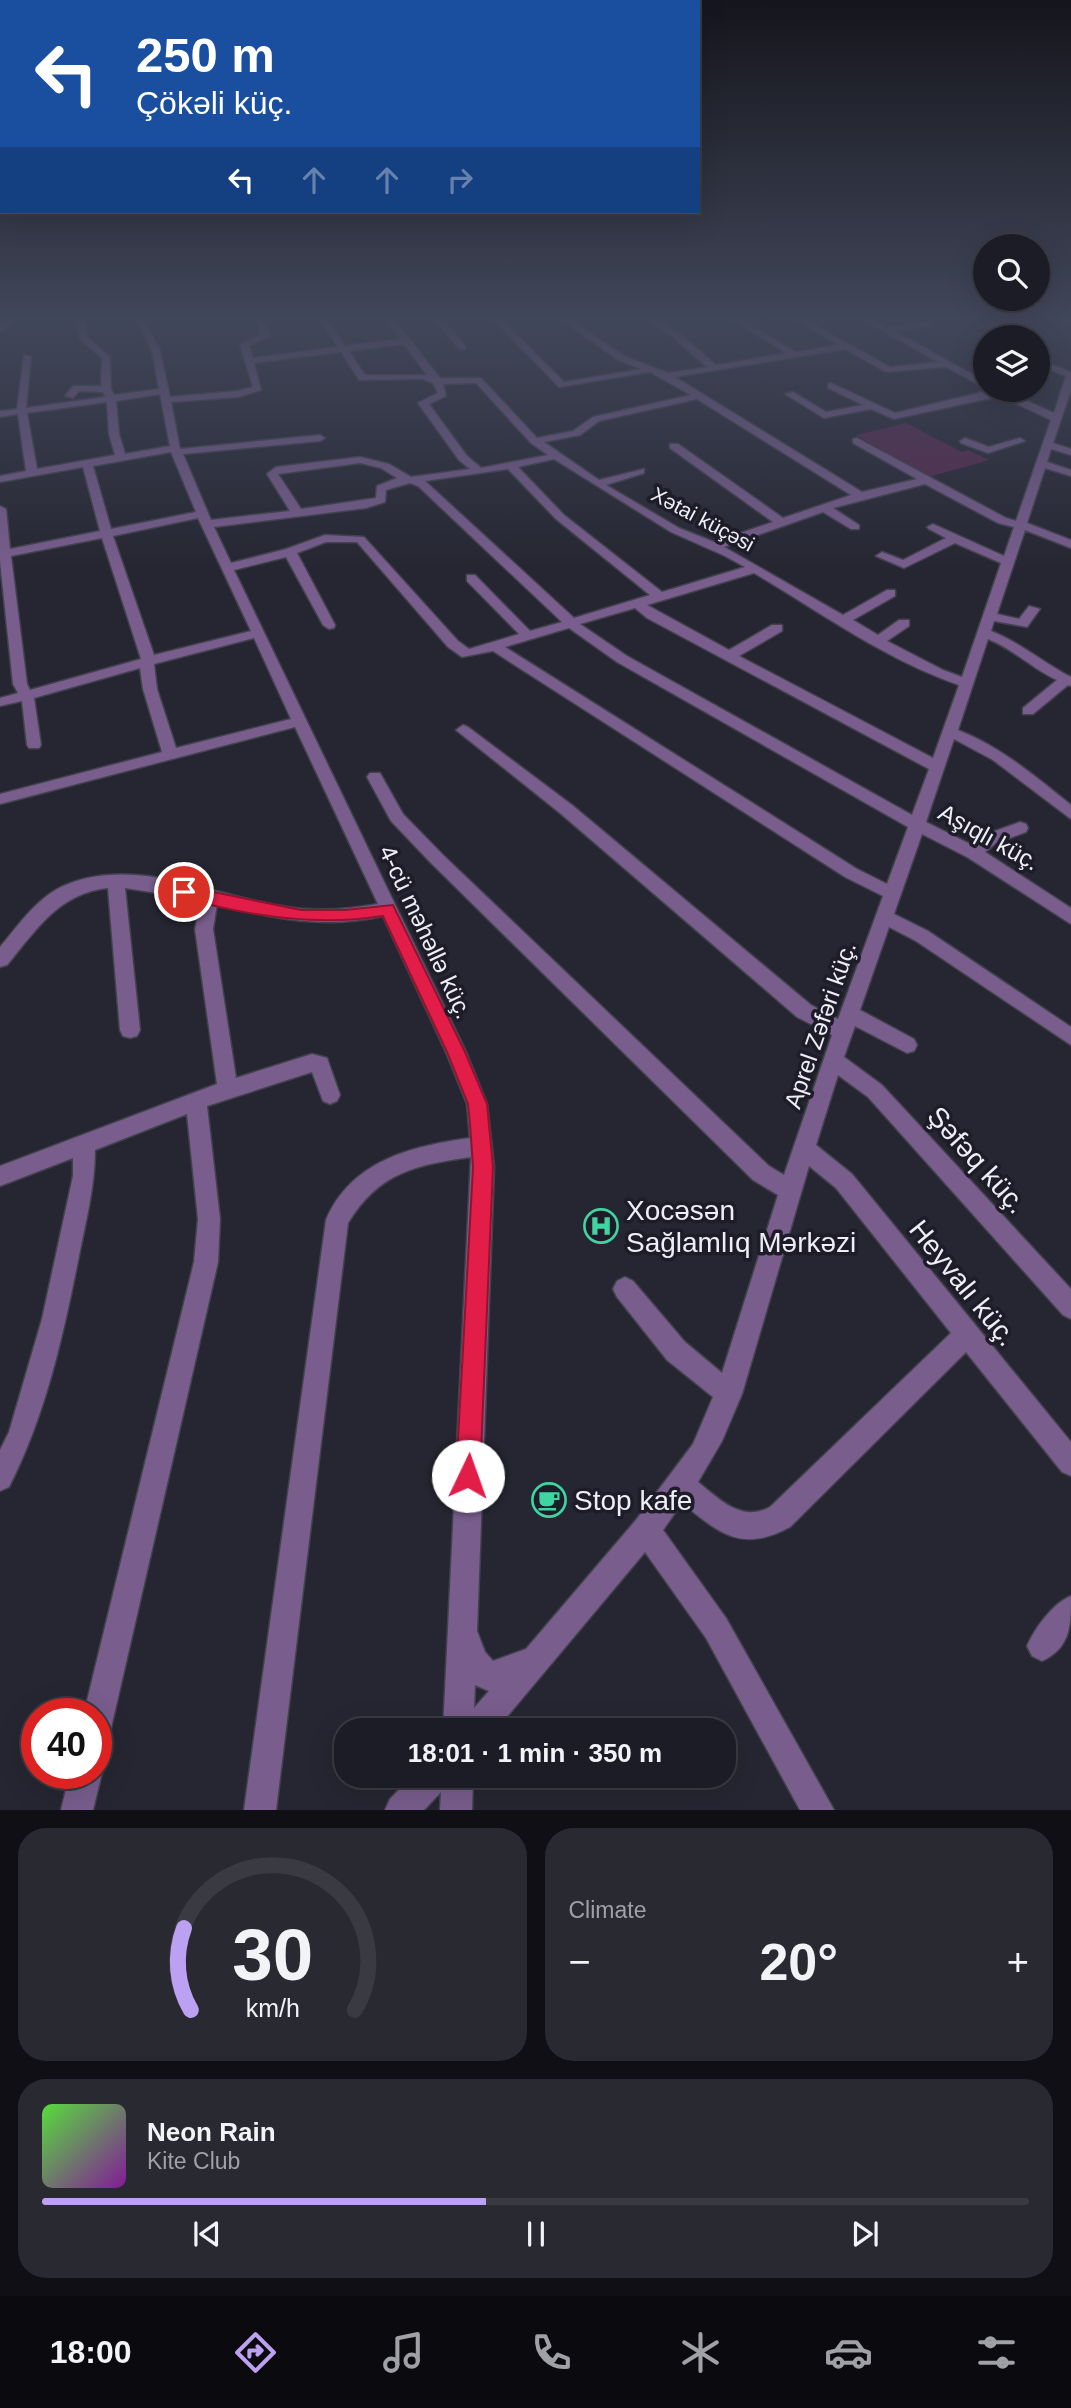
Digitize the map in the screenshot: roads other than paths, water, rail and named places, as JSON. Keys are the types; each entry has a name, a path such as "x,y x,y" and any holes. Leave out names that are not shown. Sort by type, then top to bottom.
{"street":[{"path":"22,401 21,411 32,473"},
{"path":"0,414 67,401"},
{"path":"109,401 121,457"},
{"name":"4-cü məhəllə küç.","path":"166,401 176,450 205,519 477,1104 483,1146 462,1608"},
{"path":"426,401 423,403 463,458 479,472"},
{"name":"Xətai küçəsi","path":"498,401 535,442 597,484 675,530 715,546 756,568 878,641 938,673 967,683"},
{"path":"535,442 576,433 587,418 670,401"},
{"path":"706,401 862,497"},
{"path":"802,401 824,415"},
{"path":"861,401 898,416 959,401"},
{"path":"1028,402 1064,414"},
{"path":"812,418 870,406"},
{"name":"Aprel Zəfəri küç.","path":"544,1648 646,1530 680,1485 702,1453 729,1394 803,1148 833,1060 1021,526 1064,414"},
{"path":"0,479 121,457 320,438"},
{"path":"965,441 988,450 1015,439 1047,454 1071,473"},
{"path":"857,441 1002,521 1071,544"},
{"path":"674,446 781,522"},
{"path":"1047,454 1071,452"},
{"path":"2,554 106,533 205,519 269,517 377,502 383,498 381,488 410,480 479,472 555,456"},
{"name":"Aşıqlı küç.","path":"298,514 272,474 276,470 360,460 385,466 428,488 572,623 622,659 916,824 973,853 1071,917"},
{"path":"88,463 106,533 148,663 150,689 170,754"},
{"path":"511,466 561,517 660,597"},
{"path":"597,484 640,471"},
{"path":"715,546 823,507 926,480"},
{"path":"823,507 855,527"},
{"path":"0,509 2,554 20,684 31,710 34,744"},
{"path":"269,517 276,530"},
{"path":"933,527 953,539 1009,562"},
{"path":"229,568 290,552 326,538 360,539 463,653 474,654 756,568"},
{"path":"882,556 904,564 953,539"},
{"path":"290,552 330,625"},
{"path":"471,578 528,636"},
{"path":"844,620 891,593"},
{"path":"638,604 652,615 937,767"},
{"path":"987,625 1022,624 1034,609"},
{"path":"878,641 904,623"},
{"path":"987,625 1038,666 1069,681 1027,711"},
{"path":"729,656 777,628"},
{"path":"0,702 148,663 204,644 259,633"},
{"path":"496,647 851,873 891,893"},
{"path":"0,799 300,720"},
{"path":"463,730 566,809 804,1011 846,1022 907,1045"},
{"path":"949,732 977,743 1003,759 1071,814"},
{"path":"376,777 397,817 437,859 761,1173 790,1191"},
{"path":"973,853 990,839 1020,828"},
{"path":"0,960 29,923 55,900 81,886 117,881 301,916 345,916 387,909"},
{"path":"117,881 116,899 130,1030"},
{"path":"211,897 206,908 204,929 228,1089"},
{"path":"883,916 922,936 1071,1037"},
{"name":"Şəfəq küç.","path":"833,1060 874,1091 1071,1307"},
{"path":"0,1176 228,1089 312,1063 320,1064 324,1070 330,1095"},
{"path":"103,1698 206,1262 209,1219 196,1101"},
{"path":"0,1478 21,1436 54,1319 84,1176 84,1144"},
{"path":"260,1810 337,1220 347,1200 396,1162 414,1156 483,1146"},
{"name":"Heyvalı küç.","path":"803,1148 844,1181 1071,1462"},
{"path":"625,1289 686,1360 729,1394"},
{"path":"680,1485 731,1521 745,1526 759,1527 780,1517 966,1335"},
{"path":"646,1530 716,1628 818,1810"},
{"path":"462,1608 468,1651 479,1670 487,1676 502,1676 515,1671 544,1648"},
{"path":"458,1718 462,1608"},
{"path":"1042,1646 1071,1610"},
{"path":"486,1718 544,1648"},
{"path":"401,1810 422,1788"},
{"path":"456,1810 457,1788"},
{"path":"77,1810 82,1789"}],"place":[{"name":"Xocəsən Sağlamlıq Mərkəzi","path":"601,1226"},
{"name":"Stop kafe","path":"549,1500"}]}
